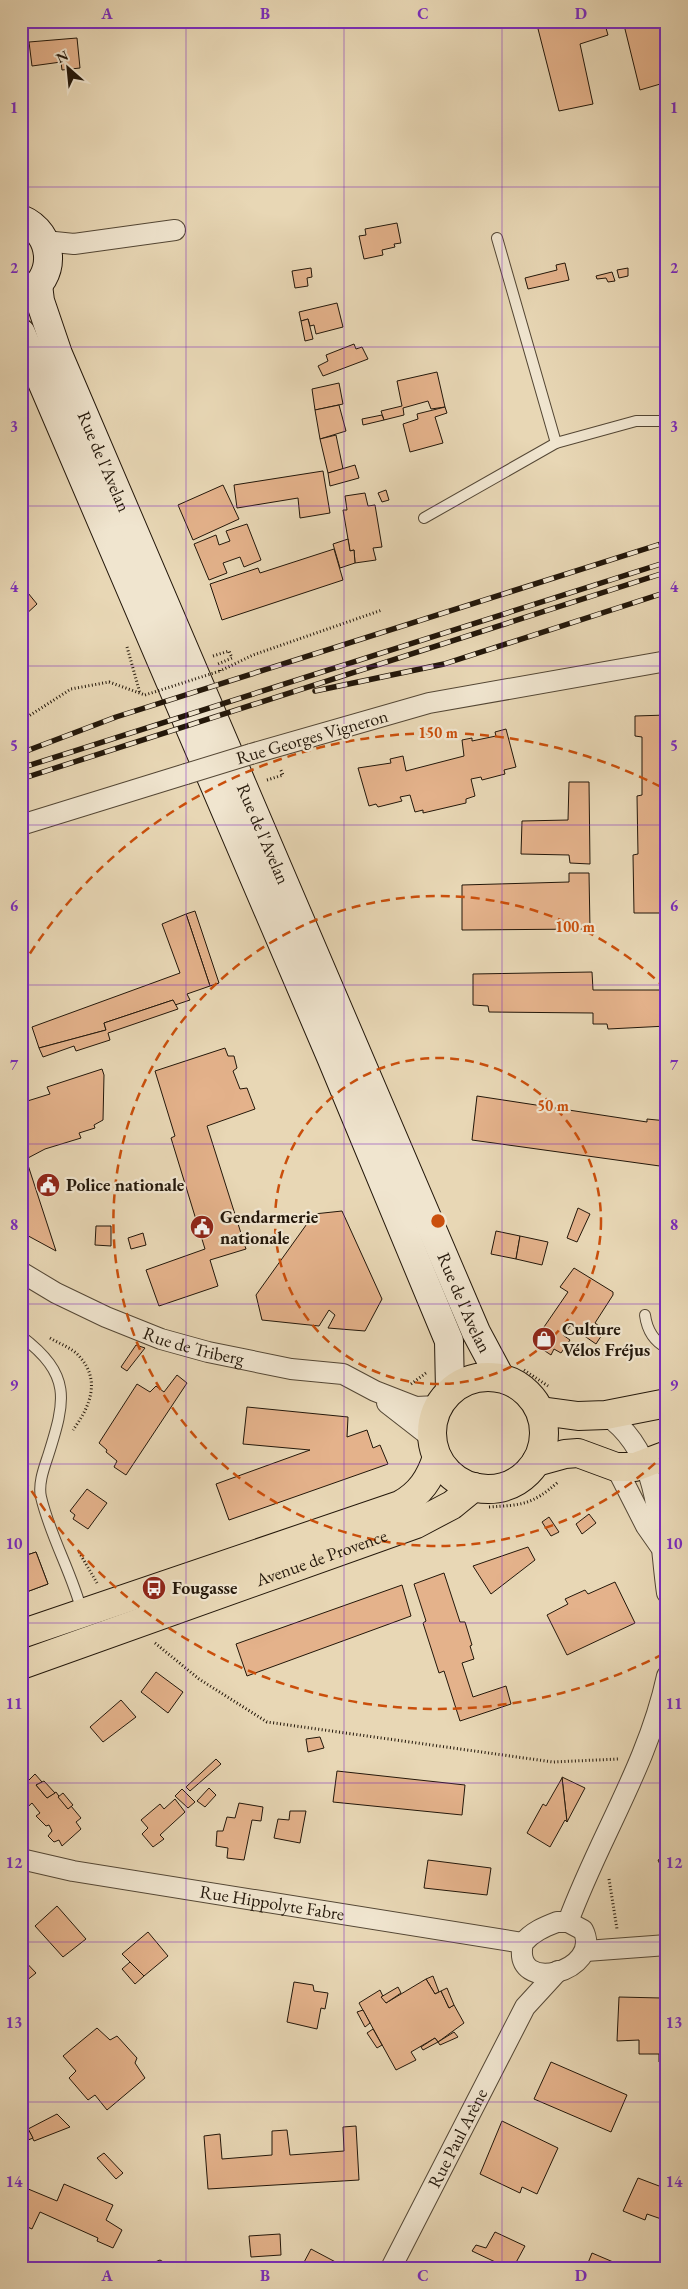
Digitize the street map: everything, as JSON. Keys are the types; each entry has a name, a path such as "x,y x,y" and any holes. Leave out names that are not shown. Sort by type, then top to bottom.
{"main road":[{"path":"21,219 39,230 49,252 45,275 30,291"},
{"name":"Rue de l'Avelan","path":"30,291 40,301 58,354 476,1332 508,1371"},
{"name":"Rue de l'Avelan","path":"21,333 331,1057 449,1341 444,1398"},
{"path":"548,1401 545,1438 536,1462 529,1472 509,1485 492,1489 478,1498 446,1471 434,1448 434,1416 444,1398 473,1378 508,1371 525,1389 578,1416 606,1415 667,1403"},
{"name":"Avenue de Provence","path":"21,1634 400,1505 409,1500 425,1485 434,1448"},
{"path":"536,1462 565,1454 578,1453 616,1467 635,1467 660,1462"},
{"name":"Avenue de Provence","path":"21,1665 416,1524 452,1505 478,1498"}],"street":[{"path":"45,241 74,244 175,230"},
{"name":"Rue Georges Vigneron","path":"21,825 250,754 429,703 667,662"},
{"name":"Rue de Triberg","path":"21,1272 56,1293 106,1317 161,1339 208,1352 291,1369 343,1374 375,1391 416,1407 444,1398"},
{"name":"Rue de Triberg","path":"375,1391 434,1448"},
{"path":"606,1415 621,1426 633,1441 660,1462 658,1507 660,1546 667,1593"},
{"path":"616,1467 646,1526 660,1546"},
{"path":"568,1922 642,1758 660,1706 667,1676"},
{"name":"Rue Hippolyte Fabre","path":"21,1859 73,1871 523,1943"},
{"path":"557,1922 568,1922 583,1930 588,1945 586,1951 576,1962 558,1972 535,1973 527,1968 521,1952 523,1943 529,1936 557,1922"},
{"path":"586,1951 667,1945"},
{"name":"Rue Paul Arène","path":"525,2008 527,1968"},
{"name":"Rue Paul Arène","path":"391,2268 525,2008 558,1972"}],"lane":[{"path":"496,238 556,443"},
{"path":"424,518 556,443 636,420 667,421"},
{"path":"645,1315 647,1330 660,1344 667,1348"},
{"path":"21,1336 50,1361 59,1378 62,1396 56,1429 44,1468 41,1495 82,1613"}],"path":[{"path":"21,721 71,689 109,682 145,695 220,671 253,655 382,610"},
{"path":"215,655 230,651 232,658 217,663"},
{"path":"268,780 283,775 281,768"},
{"path":"403,1390 426,1374 428,1368"},
{"path":"508,1371 548,1401"},
{"path":"478,1498 518,1507 543,1495 564,1476"},
{"path":"137,1624 145,1635 200,1679 268,1722 553,1762 619,1759"},
{"path":"608,1869 618,1935"}],"building":[{"path":"536,21 604,21 608,35 580,44 593,104 559,111"},
{"path":"623,21 667,21 667,82 640,90"},
{"path":"77,38 80,68 62,70 61,62 32,66 29,42"},
{"path":"397,223 401,243 394,244 395,247 382,250 383,255 364,259 359,236 366,235 365,229"},
{"path":"565,263 569,280 528,289 525,278 557,270 556,265"},
{"path":"311,268 312,277 307,278 308,286 295,288 292,271"},
{"path":"628,268 628,276 619,278 617,270"},
{"path":"612,272 615,281 608,282 606,278 597,279 596,276"},
{"path":"337,303 343,327 316,334 314,325 310,326 308,319 301,321 299,312"},
{"path":"308,319 313,339 305,341 301,321"},
{"path":"354,344 356,349 362,347 368,359 323,376 318,366 328,361 326,355"},
{"path":"437,372 445,407 431,409 428,401 403,408 404,415 384,420 381,411 402,406 397,381"},
{"path":"339,383 343,404 315,410 312,389"},
{"path":"339,405 346,431 320,439 315,410"},
{"path":"445,407 447,413 435,417 443,443 410,452 403,424 418,419 417,414"},
{"path":"382,415 384,420 363,425 362,419"},
{"path":"336,435 343,469 328,473 320,439"},
{"path":"355,465 359,478 330,486 328,473"},
{"path":"323,471 330,513 300,518 298,498 237,508 234,485"},
{"path":"223,485 239,519 193,540 178,505"},
{"path":"386,490 389,500 382,502 378,493"},
{"path":"365,493 368,506 375,505 382,547 373,548 376,560 355,563 354,550 350,551 343,510 347,510 345,496"},
{"path":"247,524 261,560 244,567 240,557 223,563 227,573 209,580 194,544 216,535 219,545 230,541 226,531"},
{"path":"348,539 350,551 354,550 355,563 340,568 333,544"},
{"path":"334,549 343,580 222,620 210,584 258,568 260,573"},
{"path":"28,593 37,604 23,617 21,598"},
{"path":"667,715 667,913 634,913 633,855 638,854 637,796 642,795 642,737 635,736 635,716"},
{"path":"506,729 516,767 504,770 505,774 482,780 481,777 471,779 475,796 466,799 466,803 423,813 423,810 415,812 410,795 400,797 402,801 378,807 376,804 369,806 358,768 391,763 390,759 403,756 406,771 464,756 462,740 472,738 472,741 496,736 495,732"},
{"path":"569,782 589,782 590,864 570,863 569,855 521,854 522,821 568,820"},
{"path":"569,873 589,873 590,929 462,930 462,885 569,882"},
{"path":"195,911 219,983 210,986 186,914"},
{"path":"186,914 210,986 187,994 190,1000 175,1005 173,1000 104,1023 106,1030 39,1048 32,1027 180,973 162,924"},
{"path":"592,972 593,990 667,990 667,1026 608,1029 607,1024 593,1024 593,1013 489,1012 488,1006 473,1005 473,974"},
{"path":"173,1000 178,1009 108,1033 110,1040 76,1051 74,1046 43,1057 39,1048 106,1030 104,1023"},
{"path":"225,1048 228,1056 234,1056 237,1068 233,1071 240,1089 247,1088 255,1109 207,1126 246,1249 210,1260 218,1286 159,1306 146,1270 205,1249 171,1138 175,1136 155,1071"},
{"path":"102,1069 104,1075 103,1120 94,1125 95,1128 79,1133 81,1138 45,1149 26,1159 56,1251 21,1232 21,1103 50,1094 47,1087"},
{"path":"477,1096 647,1122 647,1119 667,1121 667,1167 472,1140"},
{"path":"578,1208 590,1214 577,1242 567,1238"},
{"path":"342,1211 382,1299 365,1331 328,1328 335,1315 329,1310 319,1326 262,1320 256,1295 314,1214"},
{"path":"96,1226 111,1226 111,1246 95,1245"},
{"path":"496,1231 520,1236 516,1259 491,1254"},
{"path":"143,1233 146,1245 131,1249 128,1238"},
{"path":"520,1236 548,1242 542,1265 516,1259"},
{"path":"574,1268 613,1292 613,1295 595,1323 605,1330 596,1344 570,1326 563,1335 570,1340 561,1353 554,1349 551,1355 533,1343 568,1292 560,1287"},
{"path":"136,1345 145,1348 127,1371 121,1367"},
{"path":"177,1375 187,1383 126,1475 114,1467 117,1461 99,1443 137,1384 150,1392 156,1386 164,1392"},
{"path":"247,1407 348,1417 347,1437 367,1430 373,1448 380,1445 388,1464 229,1520 216,1484 310,1450 243,1444"},
{"path":"87,1489 107,1503 88,1529 73,1519 75,1515 70,1511"},
{"path":"589,1514 596,1523 582,1534 576,1524"},
{"path":"549,1517 559,1532 551,1536 542,1522"},
{"path":"528,1547 535,1560 491,1594 473,1566"},
{"path":"36,1552 48,1584 21,1594 21,1557"},
{"path":"36,1552 48,1584 21,1594 21,1557"},
{"path":"444,1573 460,1622 465,1622 472,1645 470,1646 474,1659 462,1663 473,1697 506,1686 511,1704 460,1721 444,1671 439,1673 423,1623 426,1621 414,1584"},
{"path":"615,1582 635,1623 567,1655 547,1615 568,1604 565,1599 585,1590 588,1594"},
{"path":"402,1585 411,1616 247,1676 236,1644"},
{"path":"156,1672 183,1692 168,1713 141,1692"},
{"path":"121,1700 136,1717 103,1742 90,1727"},
{"path":"320,1737 324,1748 308,1752 306,1739"},
{"path":"216,1759 221,1764 190,1791 186,1787"},
{"path":"337,1771 465,1785 462,1815 333,1802"},
{"path":"35,1774 42,1782 36,1785 47,1798 56,1792 68,1809 71,1806 81,1818 76,1822 81,1829 62,1846 59,1840 54,1842 48,1836 52,1831 49,1825 46,1826 36,1816 40,1813 32,1803 21,1813 21,1788"},
{"path":"562,1777 585,1788 567,1822"},
{"path":"562,1778 567,1822 565,1820 550,1847 527,1833 543,1804 546,1806"},
{"path":"44,1781 55,1793 47,1798 36,1785"},
{"path":"209,1788 216,1795 205,1807 197,1801"},
{"path":"182,1789 195,1802 188,1808 175,1796"},
{"path":"63,1793 73,1805 68,1809 58,1797"},
{"path":"175,1799 185,1812 160,1835 164,1839 153,1847 142,1834 148,1828 141,1820 160,1804 164,1809"},
{"path":"239,1803 263,1807 261,1821 252,1820 244,1860 227,1858 228,1848 216,1846 217,1831 223,1831 227,1817 235,1818"},
{"path":"290,1811 306,1811 300,1843 274,1838 278,1819 289,1820"},
{"path":"667,1856 667,1880 658,1860"},
{"path":"428,1860 491,1868 487,1895 424,1888"},
{"path":"57,1906 86,1939 63,1957 35,1926"},
{"path":"148,1932 168,1956 144,1976 122,1954"},
{"path":"21,1957 36,1973 21,1985"},
{"path":"130,1962 144,1976 135,1984 122,1969"},
{"path":"433,1976 439,1992 435,1994 426,1979"},
{"path":"426,1979 435,1994 441,1991 449,2008 454,2005 464,2023 438,2042 435,2038 411,2052 416,2060 396,2070 359,2003 380,1990 386,2003"},
{"path":"294,1982 313,1985 314,1991 328,1993 325,2009 321,2008 317,2029 287,2022"},
{"path":"398,1987 401,1993 386,2003 381,1997"},
{"path":"447,1988 454,2005 449,2008 441,1991"},
{"path":"660,1994 667,1994 667,2062 659,2062 659,2054 639,2054 639,2040 617,2041 619,1997 661,1998"},
{"path":"363,2010 370,2023 365,2027 357,2012"},
{"path":"97,2028 110,2040 117,2036 137,2058 135,2063 145,2078 107,2110 95,2095 88,2100 69,2078 76,2071 63,2056"},
{"path":"373,2029 382,2045 377,2048 367,2033"},
{"path":"454,2032 458,2037 440,2045 438,2042"},
{"path":"435,2038 438,2042 423,2050 421,2047"},
{"path":"551,2062 627,2095 611,2132 534,2099"},
{"path":"57,2114 70,2127 34,2141 28,2129"},
{"path":"502,2121 558,2148 537,2194 522,2187 520,2193 480,2174"},
{"path":"25,2123 33,2138 21,2143 21,2125"},
{"path":"356,2126 359,2180 208,2189 204,2136 220,2134 222,2159 272,2155 272,2131 287,2130 290,2155 344,2151 343,2127"},
{"path":"104,2153 123,2173 116,2179 97,2158"},
{"path":"638,2178 667,2189 667,2221 647,2214 645,2220 623,2211"},
{"path":"64,2184 113,2205 106,2220 122,2230 113,2248 97,2241 98,2238 40,2212 32,2229 21,2224 21,2186 57,2201"},
{"path":"495,2232 525,2246 513,2268 508,2268 472,2251 476,2245 486,2248"},
{"path":"280,2234 281,2255 251,2257 249,2236"},
{"path":"311,2249 345,2267 301,2268"},
{"path":"592,2253 625,2267 625,2268 586,2268"},
{"path":"160,2260 174,2268 143,2268 145,2266"}],"railway":[{"path":"21,753 116,717 667,542"},
{"path":"21,768 667,562"},
{"path":"21,779 667,572"},
{"path":"315,691 444,664 667,592"}],"place":[{"name":"Police nationale","path":"48,1185"},
{"name":"Gendarmerie nationale","path":"202,1227"},
{"name":"Culture Vélos Fréjus","path":"544,1339"},
{"name":"Fougasse","path":"154,1588"}]}
